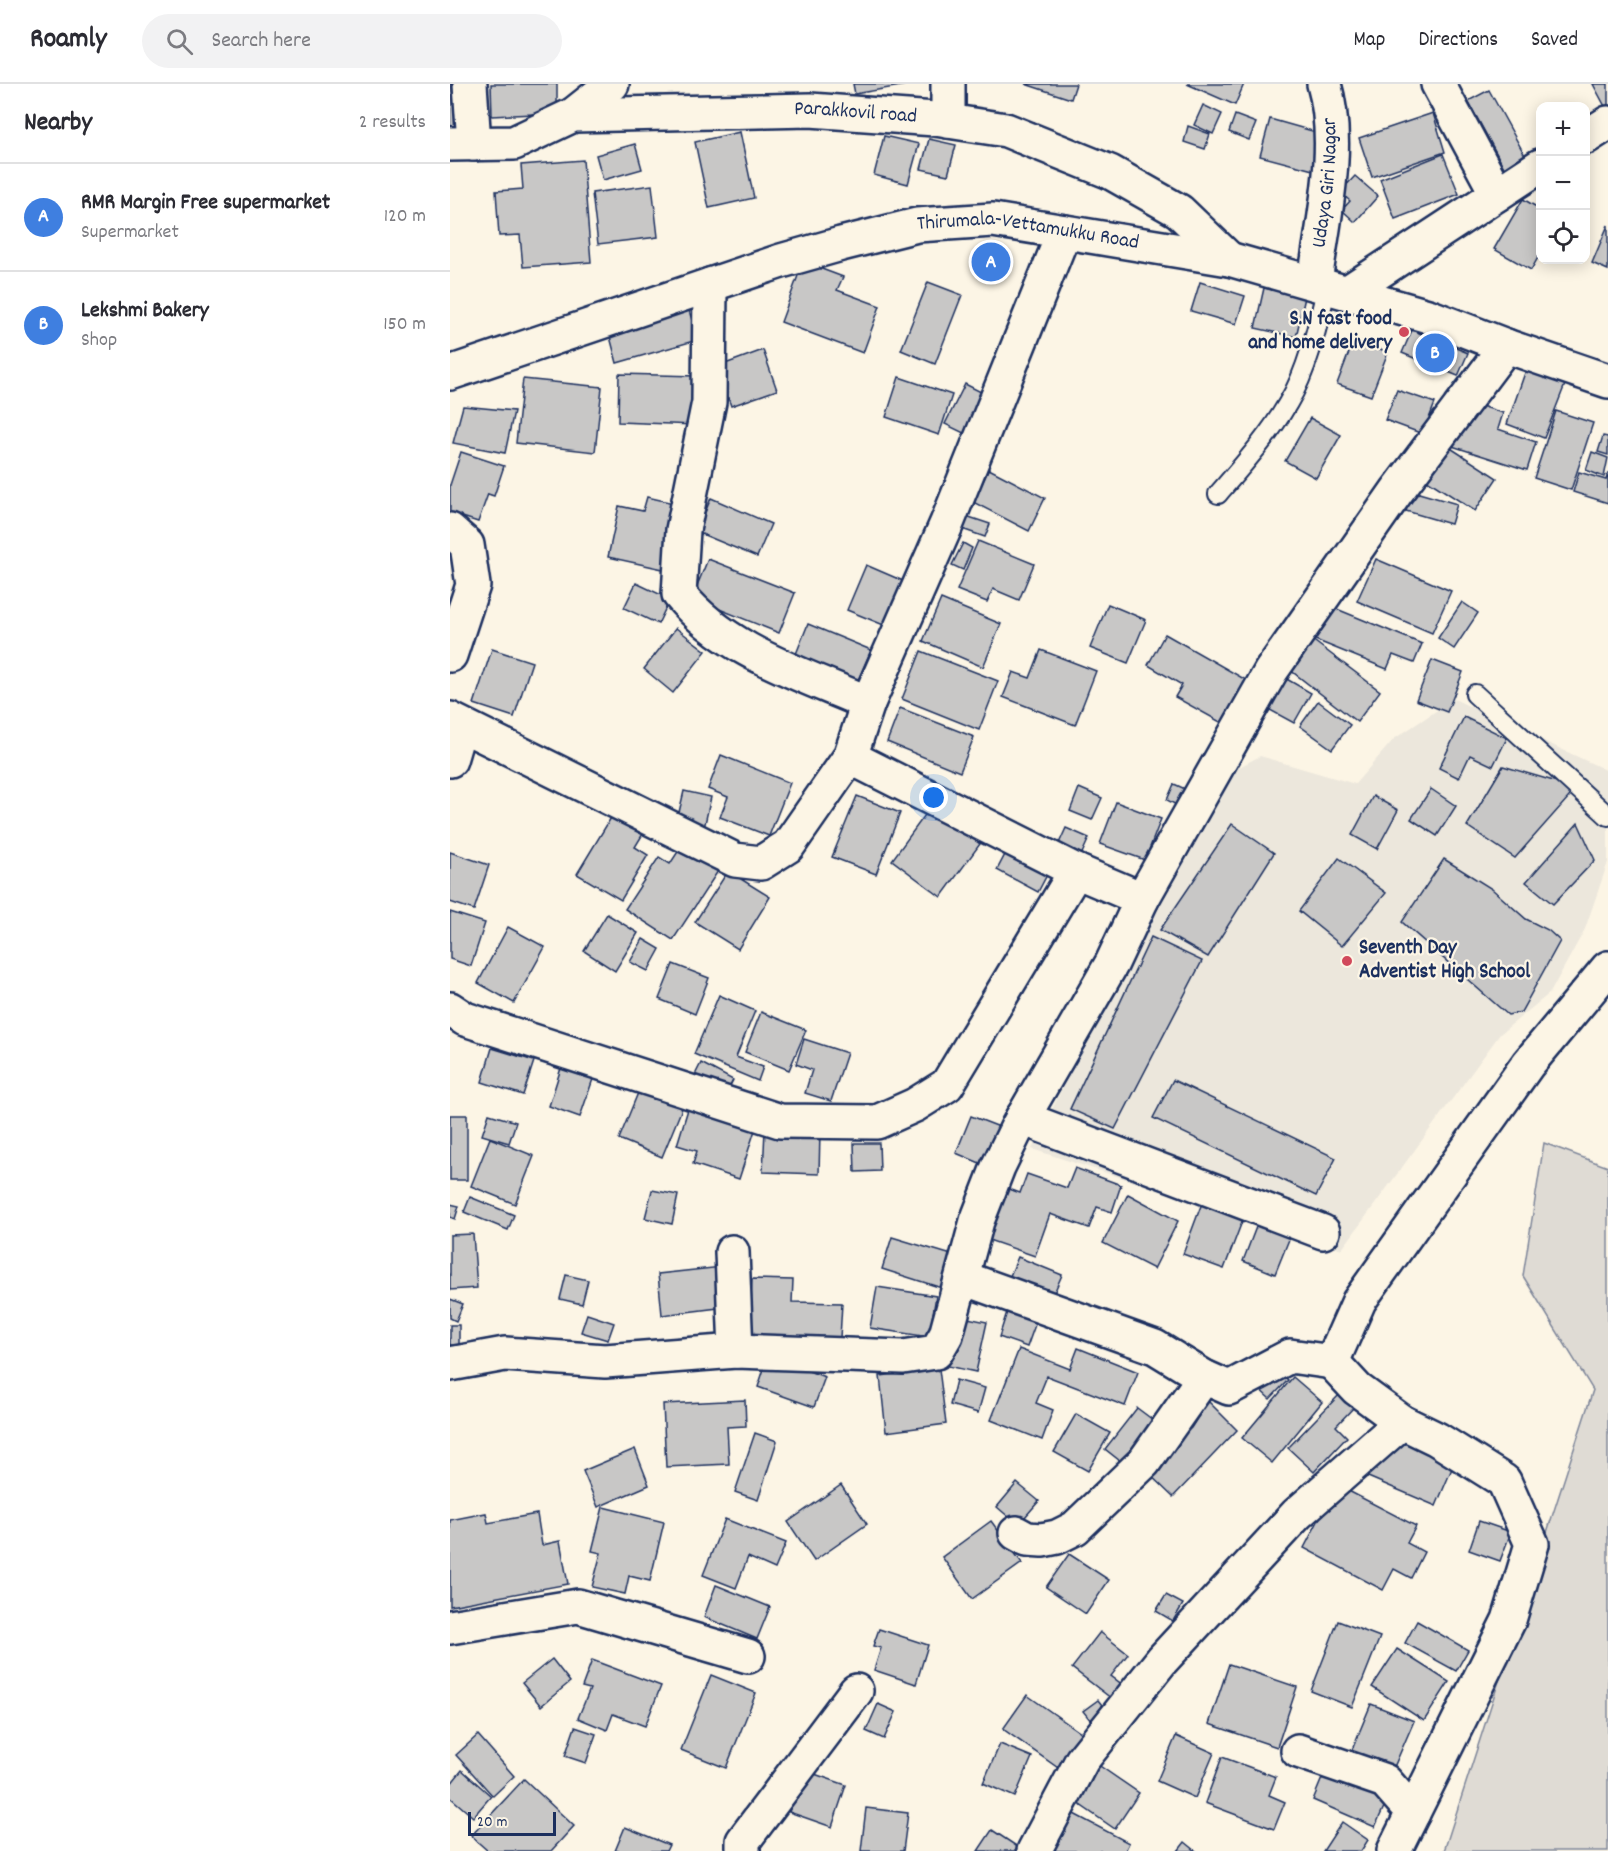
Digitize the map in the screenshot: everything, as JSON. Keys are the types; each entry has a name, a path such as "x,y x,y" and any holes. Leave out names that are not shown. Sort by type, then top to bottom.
{"street":[{"path":"462,144 470,84"},
{"path":"573,115 612,84"},
{"path":"948,84 948,121"},
{"name":"Udaya Giri Nagar","path":"1324,84 1330,104 1330,287"},
{"path":"1438,84 1497,194"},
{"name":"Parakkovil road","path":"462,144 514,143 573,115 810,110 948,121 1006,130 1110,172 1179,211 1229,259"},
{"path":"1590,134 1608,123"},
{"path":"1330,287 1497,194 1536,169"},
{"name":"Thirumala-Vettamukku Road","path":"450,373 801,256 917,225 993,220 1229,259 1428,316 1608,381"},
{"path":"450,760 455,722 735,860 748,864 761,863 788,846 850,757 868,703 947,523 1064,232"},
{"path":"710,285 709,402 683,530 679,594 693,611 741,648 868,703"},
{"path":"450,1364 505,1354 606,1361 736,1350 903,1357 936,1352 946,1335 977,1221 998,1167 1022,1118 1112,963 1142,899 1271,671 1397,491 1506,346"},
{"path":"450,530 467,545 472,585 450,655"},
{"path":"850,757 1076,871 1142,899"},
{"path":"450,1009 465,1019 780,1121 877,1122 915,1104 947,1085 1076,871"},
{"path":"1332,1362 1359,1301 1528,1064 1608,968"},
{"path":"1022,1118 1323,1232"},
{"path":"732,1252 736,1350"},
{"path":"963,1278 1155,1347 1204,1377 1229,1388 1290,1356 1332,1362 1357,1389 1402,1422 1437,1439 1504,1481 1532,1544 1509,1620 1394,1851"},
{"path":"1016,1533 1027,1539 1042,1540 1057,1537 1075,1528 1144,1462 1204,1377"},
{"path":"1034,1851 1082,1760 1162,1660 1297,1514 1402,1422"},
{"path":"450,1627 578,1606 748,1656"},
{"path":"743,1851 743,1842 856,1691"},
{"path":"1298,1751 1384,1781 1413,1813"}],"lane":[{"path":"1218,494 1248,459 1289,402 1315,336 1330,287"},
{"path":"1475,694 1608,816"}],"shaded area":[{"name":"Seventh Day Adventist High School","path":"1454,699 1608,771 1608,862 1585,929 1550,993 1500,1034 1342,1249 1032,1149 1217,779 1260,756 1355,784 1394,739"},
{"path":"1544,1143 1608,1167 1608,1851 1444,1851 1593,1390 1523,1276"}],"building":[{"path":"450,84 462,84 462,132 450,132"},
{"path":"491,84 557,84 557,113 492,116"},
{"path":"853,84 912,84 855,94"},
{"path":"1025,84 1076,84 1071,99"},
{"path":"1187,84 1244,84 1235,105"},
{"path":"1593,84 1608,84 1608,112"},
{"path":"1489,90 1527,159 1506,171 1468,101"},
{"path":"1203,105 1222,114 1213,134 1194,125"},
{"path":"1433,113 1445,152 1372,177 1359,138"},
{"path":"1235,115 1256,123 1249,140 1229,132"},
{"path":"1270,119 1323,134 1313,170 1260,156"},
{"path":"1188,126 1210,134 1205,149 1184,142"},
{"path":"740,132 754,198 709,208 695,142"},
{"path":"884,136 919,144 908,184 874,175"},
{"path":"929,139 956,145 948,175 921,169"},
{"path":"635,144 642,169 603,180 596,155"},
{"path":"1443,154 1459,194 1395,219 1380,179"},
{"path":"583,160 591,262 523,267 520,235 499,236 496,191 523,189 521,165"},
{"path":"1355,176 1378,196 1355,222 1342,210 1350,201 1340,192"},
{"path":"652,185 658,237 598,244 592,193"},
{"path":"1523,199 1536,207 1536,261 1531,270 1494,249"},
{"path":"1608,225 1608,270 1592,263"},
{"path":"803,262 843,277 837,290 880,306 863,353 781,322"},
{"path":"928,282 962,295 935,364 901,350"},
{"path":"1200,282 1245,296 1236,324 1191,311"},
{"path":"1264,288 1305,297 1296,337 1255,328"},
{"path":"688,306 697,340 617,363 608,329"},
{"path":"1412,330 1468,353 1458,376 1402,353"},
{"path":"1354,339 1388,352 1371,396 1337,384"},
{"path":"763,350 777,390 731,406 717,367"},
{"path":"1527,367 1566,382 1544,438 1507,424"},
{"path":"619,374 697,376 696,425 618,422"},
{"path":"899,377 952,395 939,435 886,417"},
{"path":"523,379 602,387 595,452 516,443"},
{"path":"965,384 991,397 972,437 945,424"},
{"path":"1397,390 1435,403 1423,434 1385,420"},
{"path":"1466,401 1503,413 1498,429 1536,442 1527,470 1452,446"},
{"path":"463,406 514,411 505,453 453,443"},
{"path":"1556,411 1593,423 1571,490 1534,478"},
{"path":"1310,418 1341,435 1316,478 1285,461"},
{"path":"1603,436 1608,437 1608,455 1598,452"},
{"path":"1449,447 1497,478 1475,511 1427,480"},
{"path":"461,452 504,466 494,496 488,494 478,522 450,513 450,485"},
{"path":"1592,452 1608,458 1604,477 1586,470"},
{"path":"989,469 1045,498 1029,531 973,502"},
{"path":"1579,472 1606,480 1608,473 1608,503 1573,492"},
{"path":"1412,491 1457,504 1451,524 1406,511"},
{"path":"647,497 678,504 663,569 608,557 619,506 643,511"},
{"path":"711,498 771,524 757,557 697,532"},
{"path":"966,516 990,524 985,537 962,529"},
{"path":"978,541 1034,564 1019,600 993,589 987,602 957,590"},
{"path":"963,543 972,548 963,570 952,565"},
{"path":"708,559 795,593 779,633 692,598"},
{"path":"1376,559 1451,591 1432,633 1357,601"},
{"path":"866,565 910,584 891,628 847,610"},
{"path":"636,583 670,599 658,624 624,608"},
{"path":"941,599 1001,624 983,667 923,641"},
{"path":"1462,602 1478,613 1454,649 1438,638"},
{"path":"1108,604 1146,620 1128,663 1090,648"},
{"path":"1327,605 1422,644 1414,663 1393,655 1387,669 1313,639"},
{"path":"808,624 871,650 854,689 792,664"},
{"path":"676,628 706,651 673,693 644,669"},
{"path":"1165,634 1246,680 1222,723 1175,697 1182,685 1148,665"},
{"path":"1307,636 1380,691 1357,722 1285,666"},
{"path":"492,649 532,662 514,717 474,704"},
{"path":"1041,650 1096,671 1075,725 1003,697 1013,672 1030,678"},
{"path":"921,651 998,681 979,730 902,699"},
{"path":"1432,660 1463,672 1447,712 1416,700"},
{"path":"1278,674 1311,693 1294,723 1261,705"},
{"path":"1318,701 1350,725 1332,749 1300,726"},
{"path":"900,708 974,737 960,772 887,742"},
{"path":"1464,717 1507,738 1493,766 1470,755 1459,778 1439,768"},
{"path":"721,755 790,783 769,836 720,817 728,797 708,789"},
{"path":"1503,766 1577,788 1515,858 1467,826"},
{"path":"1174,784 1192,792 1184,809 1167,800"},
{"path":"1079,788 1102,798 1092,820 1070,811"},
{"path":"1431,789 1456,806 1437,836 1411,819"},
{"path":"684,791 711,797 704,828 677,821"},
{"path":"857,796 900,813 876,874 832,857"},
{"path":"1373,796 1398,810 1377,849 1352,835"},
{"path":"1116,802 1161,819 1145,860 1100,844"},
{"path":"930,808 980,844 941,897 892,860"},
{"path":"615,811 646,829 635,847 648,855 621,900 577,874"},
{"path":"1578,823 1595,860 1553,904 1526,882"},
{"path":"1232,824 1274,853 1208,957 1160,930"},
{"path":"1066,828 1089,838 1079,860 1056,850"},
{"path":"681,847 718,871 673,940 625,909 659,857 670,864"},
{"path":"1009,847 1050,869 1038,892 997,870"},
{"path":"450,852 489,865 474,910 450,902"},
{"path":"1339,858 1386,893 1342,946 1299,911"},
{"path":"1444,859 1492,889 1526,919 1548,930 1560,941 1521,1012 1508,1015 1402,922"},
{"path":"728,871 770,897 738,949 695,922"},
{"path":"450,912 485,923 471,966 450,959"},
{"path":"607,914 638,933 615,971 584,951"},
{"path":"508,927 545,947 514,1003 478,983"},
{"path":"1151,937 1202,961 1115,1129 1070,1109"},
{"path":"643,939 660,949 648,971 630,962"},
{"path":"673,964 709,978 695,1014 659,999"},
{"path":"719,995 755,1011 736,1057 763,1067 758,1081 694,1054"},
{"path":"761,1012 806,1030 789,1070 745,1052"},
{"path":"804,1039 847,1053 831,1101 805,1093 812,1070 796,1064"},
{"path":"492,1048 534,1061 523,1095 482,1082"},
{"path":"701,1063 733,1080 726,1094 694,1077"},
{"path":"561,1068 593,1079 580,1117 549,1106"},
{"path":"1173,1080 1336,1158 1316,1196 1153,1118"},
{"path":"640,1088 683,1106 662,1157 619,1139"},
{"path":"689,1106 756,1127 739,1179 693,1164 697,1151 677,1145"},
{"path":"489,1114 516,1122 509,1143 482,1135"},
{"path":"450,1115 467,1115 467,1180 450,1180"},
{"path":"971,1116 1002,1128 987,1166 956,1153"},
{"path":"765,1130 820,1132 819,1174 763,1172"},
{"path":"490,1138 534,1156 515,1204 471,1186"},
{"path":"854,1143 879,1143 880,1171 855,1172"},
{"path":"1075,1168 1121,1185 1112,1212 1097,1207 1089,1228 1050,1214 1035,1256 980,1237 998,1185 1020,1193 1027,1174 1067,1188"},
{"path":"652,1190 678,1195 672,1224 645,1218"},
{"path":"1128,1194 1178,1221 1154,1269 1103,1243"},
{"path":"470,1197 514,1215 508,1230 464,1212"},
{"path":"1202,1203 1243,1219 1224,1269 1183,1254"},
{"path":"450,1204 459,1206 455,1219 450,1217"},
{"path":"1261,1214 1294,1227 1275,1274 1243,1261"},
{"path":"473,1234 477,1288 450,1290 450,1235"},
{"path":"892,1237 955,1256 945,1289 882,1269"},
{"path":"1018,1257 1062,1275 1050,1302 1007,1283"},
{"path":"722,1267 726,1307 662,1315 658,1274"},
{"path":"566,1275 588,1280 582,1304 560,1299"},
{"path":"752,1279 793,1280 792,1302 842,1303 840,1338 749,1335"},
{"path":"877,1287 936,1296 929,1337 870,1328"},
{"path":"450,1299 463,1304 456,1321 450,1318"},
{"path":"1007,1312 1036,1322 1027,1347 999,1337"},
{"path":"587,1314 614,1323 608,1340 581,1332"},
{"path":"958,1316 987,1322 976,1372 948,1366"},
{"path":"450,1325 459,1325 459,1345 450,1345"},
{"path":"1078,1348 1138,1372 1125,1406 1047,1376 1036,1403 1053,1410 1042,1440 991,1420 1019,1349 1070,1369"},
{"path":"768,1357 825,1377 814,1407 758,1387"},
{"path":"1275,1367 1288,1380 1270,1399 1256,1386"},
{"path":"939,1369 946,1424 886,1432 880,1376"},
{"path":"1293,1377 1322,1402 1272,1463 1242,1438"},
{"path":"956,1380 985,1388 978,1413 950,1405"},
{"path":"1340,1394 1354,1407 1336,1426 1347,1437 1314,1472 1288,1448"},
{"path":"745,1400 746,1426 727,1427 729,1464 666,1467 663,1404"},
{"path":"1208,1401 1237,1430 1173,1497 1143,1468 1191,1428"},
{"path":"1137,1408 1161,1426 1129,1468 1105,1449"},
{"path":"1076,1414 1110,1433 1088,1471 1054,1452"},
{"path":"1381,1427 1456,1459 1436,1506 1361,1474"},
{"path":"755,1433 777,1441 758,1500 735,1492"},
{"path":"635,1449 649,1485 598,1507 583,1471"},
{"path":"1017,1483 1039,1501 1018,1525 997,1507"},
{"path":"841,1485 867,1524 814,1561 788,1522"},
{"path":"1337,1485 1416,1526 1407,1543 1424,1552 1411,1578 1394,1569 1383,1590 1304,1548"},
{"path":"603,1507 664,1522 650,1581 629,1576 625,1594 592,1587 601,1553 592,1551"},
{"path":"486,1513 488,1523 537,1514 542,1545 560,1541 568,1584 450,1606 450,1520"},
{"path":"725,1519 786,1543 775,1569 748,1557 736,1588 703,1575"},
{"path":"991,1521 1022,1563 972,1599 942,1557"},
{"path":"1479,1521 1511,1532 1500,1561 1469,1550"},
{"path":"1069,1554 1109,1580 1086,1614 1046,1587"},
{"path":"716,1585 770,1607 757,1639 704,1617"},
{"path":"1166,1595 1183,1604 1173,1621 1156,1611"},
{"path":"1338,1621 1380,1637 1352,1707 1311,1691"},
{"path":"1417,1621 1468,1650 1456,1671 1405,1643"},
{"path":"879,1629 928,1645 916,1684 874,1670 881,1648 873,1646"},
{"path":"1100,1632 1128,1654 1111,1676 1127,1688 1116,1702 1072,1668"},
{"path":"1397,1649 1449,1682 1424,1721 1372,1687"},
{"path":"552,1659 570,1682 541,1706 522,1683"},
{"path":"592,1660 661,1686 645,1726 613,1714 607,1730 578,1718 590,1689 582,1687"},
{"path":"1229,1664 1297,1687 1277,1747 1209,1724"},
{"path":"711,1675 756,1693 726,1768 681,1750"},
{"path":"1027,1695 1085,1736 1061,1770 1003,1729"},
{"path":"1098,1700 1109,1714 1095,1726 1083,1711"},
{"path":"878,1704 896,1712 884,1739 866,1731"},
{"path":"1371,1704 1414,1721 1391,1774 1349,1757"},
{"path":"575,1727 596,1734 586,1763 565,1756"},
{"path":"478,1735 514,1776 493,1796 456,1755"},
{"path":"1176,1736 1214,1753 1195,1798 1157,1781"},
{"path":"1000,1744 1032,1757 1015,1797 983,1783"},
{"path":"1222,1757 1276,1777 1269,1795 1285,1802 1274,1829 1205,1803"},
{"path":"1094,1762 1139,1793 1115,1829 1070,1798"},
{"path":"462,1770 491,1796 473,1817 450,1797 450,1785"},
{"path":"803,1770 846,1785 832,1827 789,1812"},
{"path":"1325,1771 1388,1798 1375,1827 1313,1800"},
{"path":"524,1779 574,1826 551,1851 488,1851 471,1836"},
{"path":"866,1808 908,1813 903,1851 861,1851"},
{"path":"1070,1812 1129,1843 1125,1851 1049,1851"},
{"path":"1342,1822 1368,1840 1361,1851 1323,1851"},
{"path":"625,1827 669,1845 666,1851 615,1851"},
{"path":"992,1830 1024,1851 978,1851"},
{"path":"1185,1842 1196,1851 1178,1851"}],"place":[{"name":"RMR Margin Free supermarket","path":"991,262"},
{"name":"S.N fast food and home delivery","path":"1404,332"},
{"name":"Lekshmi Bakery","path":"1435,353"},
{"name":"Seventh Day Adventist High School","path":"1347,961"}]}
